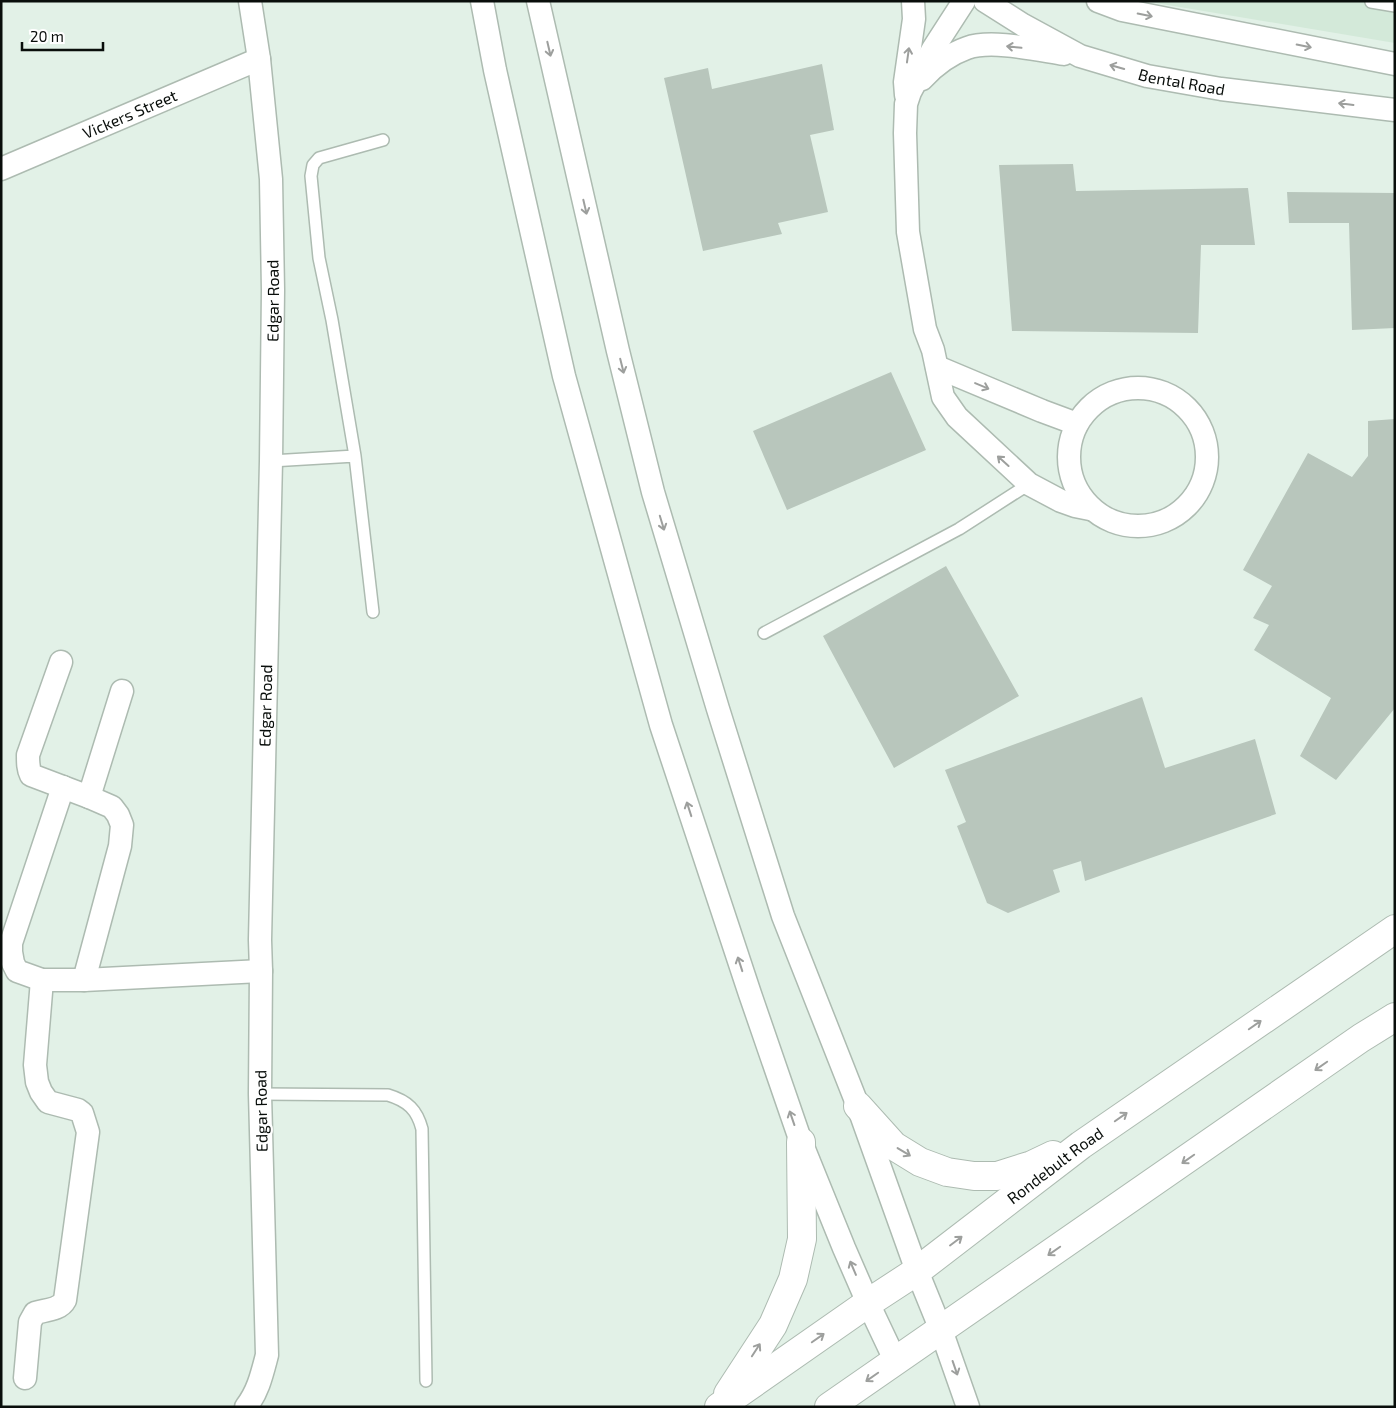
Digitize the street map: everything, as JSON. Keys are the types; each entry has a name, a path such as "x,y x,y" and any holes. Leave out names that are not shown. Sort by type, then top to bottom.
{"main road":[{"name":"Rondebult Road","path":"720,1406 917,1271 1081,1145 1395,929"},
{"path":"829,1407 1362,1038 1395,1018"},
{"path":"858,1106 894,1146 920,1162 947,1172 974,1176 997,1176 1032,1165 1081,1145"},
{"path":"720,1406 773,1325 793,1280 802,1240 801,1142"}],"street":[{"name":"Edgar Road","path":"246,1407 261,1379 267,1355 260,1094 260,940 273,290 270,179 259,59 250,1"},
{"path":"482,1 495,70 564,376 662,725 747,985 801,1142 868,1303 895,1360"},
{"path":"538,1 618,351 653,492 718,709 783,916 858,1106 968,1407"},
{"path":"913,1 914,19 905,82 908,98 905,133 908,232 925,329 938,367 943,397 957,417 1029,484 1061,501 1090,509 1108,520 1129,527 1150,526 1171,519 1188,506 1200,488 1206,468 1207,446 1200,426 1187,408 1170,395 1150,388 1128,388 1108,394 1090,407 1077,424 1070,441 1068,459 1071,477 1079,494 1090,509"},
{"path":"908,98 933,50 964,1"},
{"name":"Bental Road","path":"985,1 1023,25 1080,56 1147,76 1221,89 1395,110"},
{"path":"1098,1 1122,10 1395,64"},
{"path":"908,98 930,71 950,56 968,47 988,44 1080,56"},
{"name":"Vickers Street","path":"1,169 259,59"},
{"path":"938,367 1077,424"},
{"path":"61,662 28,755 28,768 31,776 112,807 118,814 122,825 120,846 84,980"},
{"path":"89,797 122,690"},
{"path":"63,787 12,942 11,952 17,971 42,980 84,980 261,971"},
{"path":"25,1378 30,1322 33,1316 35,1313 63,1304 65,1300 88,1132 82,1113 78,1110 48,1102 37,1082 35,1065 42,980"}],"lane":[{"path":"1372,2 1395,6"},
{"path":"373,612 355,456 332,320 319,258 311,176 313,165 319,158 383,140"},
{"path":"270,461 355,456"},
{"path":"764,632 959,528 1029,484"},
{"path":"260,1094 388,1095 404,1101 416,1113 422,1129 426,1381"}],"shaded area":[{"path":"1144,1 1395,1 1395,43"}],"building":[{"path":"822,64 834,130 810,135 828,212 778,223 782,234 703,251 664,78 708,68 712,89"},
{"path":"1073,164 1076,191 1248,188 1255,245 1201,245 1198,333 1012,331 999,165"},
{"path":"1287,192 1395,193 1395,328 1352,330 1349,223 1289,223"},
{"path":"891,372 926,450 787,510 753,431"},
{"path":"1395,419 1395,708 1336,780 1300,756 1331,698 1254,650 1269,625 1253,618 1272,586 1243,570 1308,453 1352,477 1368,456 1368,421"},
{"path":"946,566 1019,696 894,768 823,636"},
{"path":"1142,697 1165,768 1255,739 1276,814 1085,881 1081,861 1053,870 1060,892 1008,913 987,903 957,826 966,822 945,770"}]}
